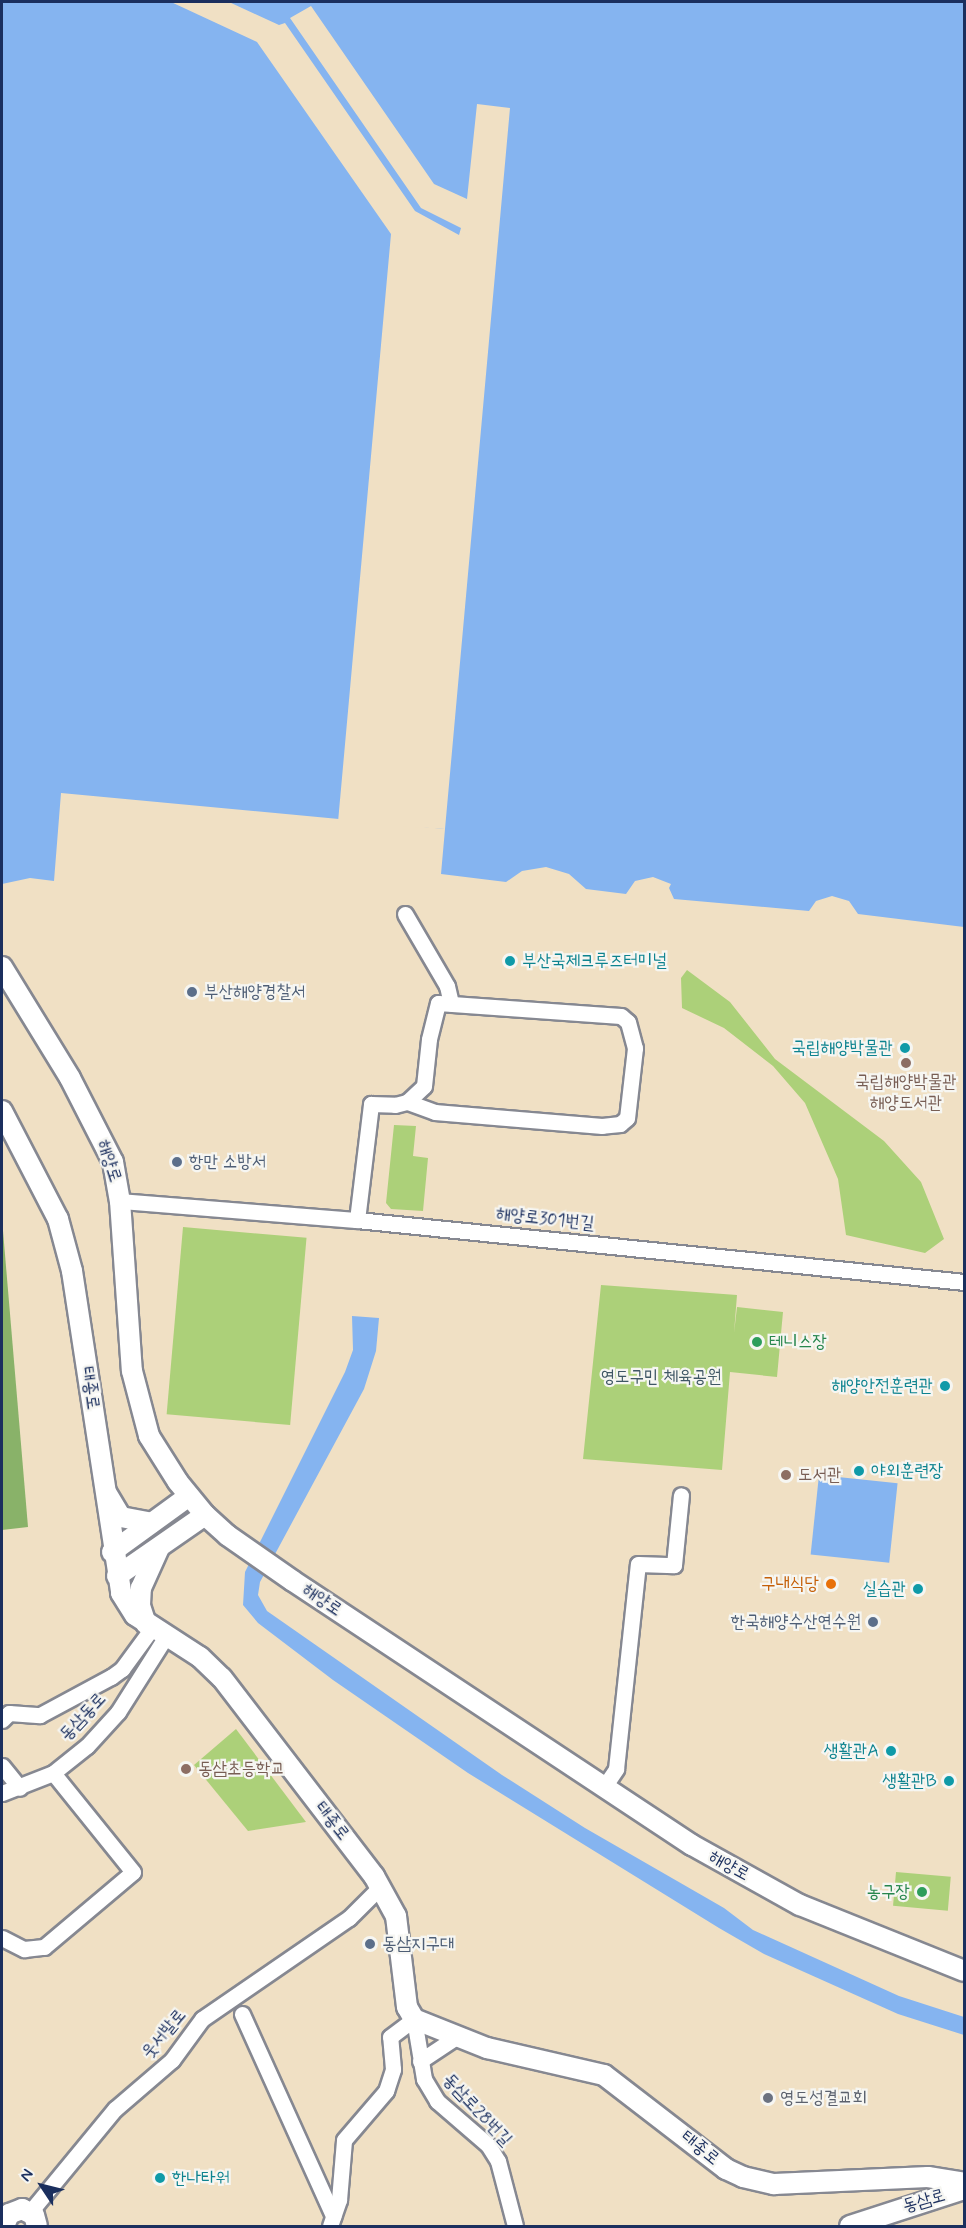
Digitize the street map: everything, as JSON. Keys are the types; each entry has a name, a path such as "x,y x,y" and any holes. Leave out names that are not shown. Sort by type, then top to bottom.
{"main road":[{"name":"해양로","path":"2,967 98,1129 113,1162 120,1201 132,1371 149,1436 189,1496 205,1515 227,1535 293,1581 692,1845 800,1905 964,1971"},
{"name":"태종로","path":"2,1112 58,1219 74,1281 105,1488 112,1552 125,1600 155,1629 200,1658 222,1678 381,1886 396,1916 407,2007 414,2019 486,2048 604,2075 726,2169 758,2182 928,2177 964,2183"},
{"path":"105,1488 121,1516 151,1523"},
{"path":"112,1552 189,1496"},
{"path":"117,1576 205,1515"},
{"path":"155,1629 140,1605 141,1588 161,1545"},
{"name":"동삼로","path":"850,2226 964,2189"},
{"path":"4,2220 17,2209 34,2219"}],"street":[{"path":"405,914 447,986 451,1004"},
{"path":"407,1102 435,1112 612,1127 627,1118 632,1091 635,1048 628,1022 621,1016 438,1003 429,1040 424,1086 435,1112"},
{"path":"357,1220 371,1104 395,1106 407,1102 424,1086"},
{"name":"해양로301번길","path":"120,1201 357,1220 964,1282"},
{"path":"604,1787 616,1769 638,1564 674,1566 681,1495"},
{"path":"2,1720 9,1713 40,1715 111,1677 122,1669 155,1629"},
{"name":"동삼동로","path":"2,1793 20,1788 52,1773 87,1746 118,1712 155,1629"},
{"path":"2,1766 20,1788"},
{"path":"2,1938 24,1949 44,1947 134,1872 52,1773"},
{"name":"웃서발로","path":"34,2219 106,2119 172,2060 202,2019 349,1918 381,1886"},
{"path":"242,2014 332,2221"},
{"path":"332,2221 344,2140 386,2091 393,2069 390,2037 414,2019"},
{"name":"동삼로28번길","path":"414,2019 420,2061 430,2093 488,2145 498,2161 515,2226"},
{"path":"420,2061 456,2037"}],"green space":[{"path":"687,970 730,1002 775,1059 884,1141 921,1182 944,1239 925,1253 846,1235 838,1179 805,1103 773,1066 724,1028 682,1008 681,978"},
{"path":"394,1125 416,1126 413,1156 428,1158 423,1211 391,1209 386,1203"},
{"path":"2,1219 28,1527 2,1530"},
{"path":"183,1227 307,1238 290,1425 167,1414"},
{"name":"영도구민 체육공원","path":"601,1285 737,1295 734,1333 737,1307 783,1312 777,1377 730,1372 722,1470 583,1459"},
{"path":"236,1729 306,1822 248,1831 194,1765"},
{"name":"농구장","path":"896,1872 951,1877 948,1911 893,1906"}],"water":[{"path":"2,2 964,2 964,927 858,914 849,901 832,896 816,901 809,911 674,899 669,888 671,884 653,877 635,881 626,894 586,889 569,874 546,867 522,871 506,882 441,874 445,829 61,793 54,881 30,878 2,884"},
{"path":"352,1316 379,1318 376,1351 364,1389 260,1582 258,1595 267,1611 502,1775 585,1828 724,1908 753,1930 899,1996 964,2017 964,2035 898,2014 764,1954 719,1928 468,1773 333,1680 258,1623 243,1605 245,1572 345,1372 353,1350"},
{"path":"819,1475 898,1483 889,1563 811,1555"}],"pier":[{"path":"171,2 229,2 279,25 285,23 415,211 459,235 461,228 421,208 290,18 311,6 434,184 467,199 477,104 510,108 445,829 338,822 391,234 257,42"}],"place":[{"name":"부산국제크루즈터미널","path":"510,961"},
{"name":"부산해양경찰서","path":"192,992"},
{"name":"국립해양박물관","path":"905,1048"},
{"name":"국립해양박물관 해양도서관","path":"906,1063"},
{"name":"항만 소방서","path":"177,1162"},
{"name":"테니스장","path":"757,1342"},
{"name":"해양안전훈련관","path":"945,1386"},
{"name":"야외훈련장","path":"859,1471"},
{"name":"도서관","path":"786,1475"},
{"name":"구내식당","path":"831,1584"},
{"name":"실습관","path":"918,1589"},
{"name":"한국해양수산연수원","path":"873,1622"},
{"name":"생활관A","path":"891,1751"},
{"name":"동삼초등학교","path":"186,1769"},
{"name":"생활관B","path":"949,1781"},
{"name":"농구장","path":"922,1892"},
{"name":"동삼지구대","path":"370,1944"},
{"name":"영도성결교회","path":"768,2098"},
{"name":"한나타워","path":"160,2178"}]}
